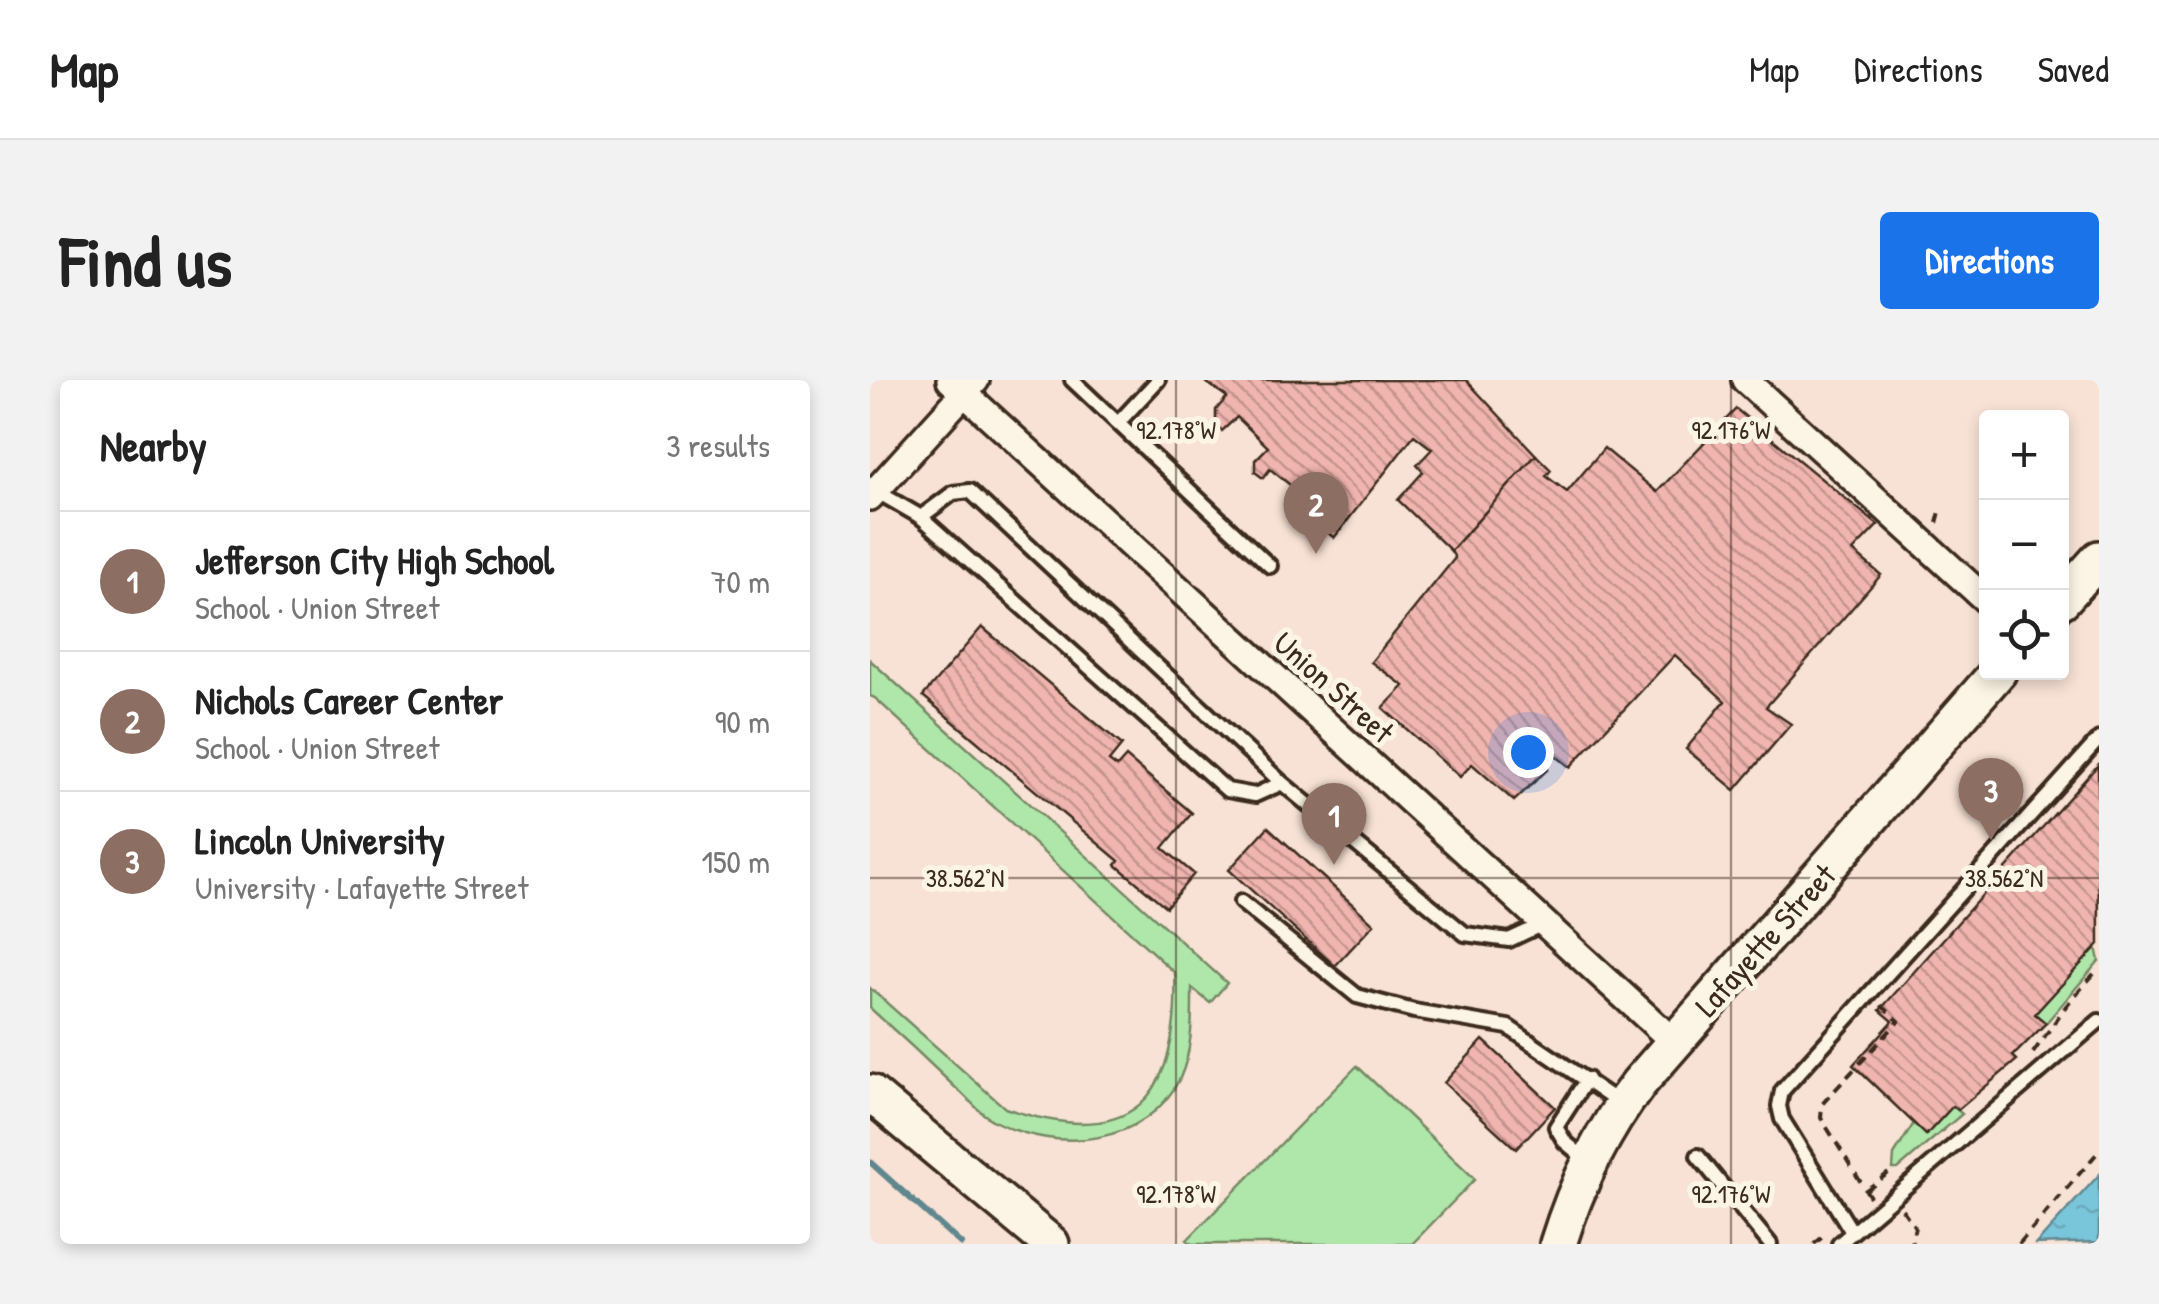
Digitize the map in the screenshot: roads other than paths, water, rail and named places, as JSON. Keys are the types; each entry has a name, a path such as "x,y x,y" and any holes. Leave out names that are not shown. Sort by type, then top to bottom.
{"main road":[{"path":"2069,592 2099,559"},
{"name":"Lafayette Street","path":"1561,1239 1589,1162 1622,1105 1991,680"},
{"path":"870,1093 1051,1244"}],"street":[{"path":"1744,380 1979,594"},
{"path":"873,494 963,384"},
{"name":"Union Street","path":"963,384 1674,1042"}],"lane":[{"path":"1072,380 1270,566"},
{"path":"1118,423 1158,380"},
{"path":"921,517 953,493 970,491 1282,783 1465,934 1509,940 1545,923"},
{"path":"873,494 921,517 1228,790 1255,794 1282,783"},
{"path":"1852,1232 1782,1119 1782,1091 2099,740"},
{"path":"1241,902 1357,996 1414,1011 1508,1027 1622,1105"},
{"path":"1838,1244 2099,1021"},
{"path":"1587,1079 1556,1128 1565,1142 1589,1162"},
{"path":"1698,1156 1770,1244"}],"water":[{"path":"2099,1175 2099,1242 2036,1244"}],"waterway":[{"path":"870,1162 961,1244"}],"place":[{"name":"Nichols Career Center","path":"1316,554"},
{"name":"Lincoln University","path":"1991,840"},
{"name":"Jefferson City High School","path":"1334,865"}]}
